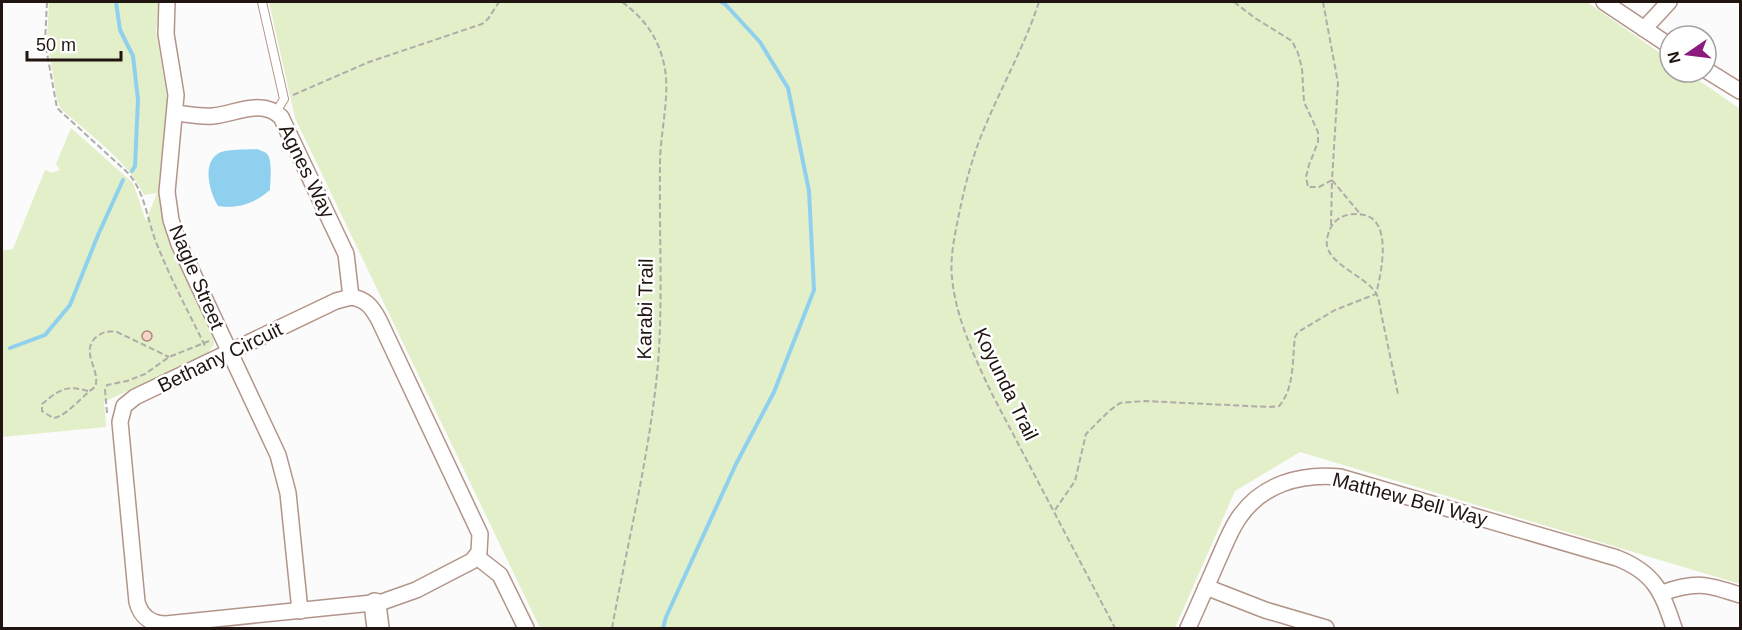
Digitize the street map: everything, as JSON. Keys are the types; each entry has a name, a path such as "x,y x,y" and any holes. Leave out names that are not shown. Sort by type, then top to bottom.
{"street":[{"name":"Nagle Street","path":"167,2 166,34 176,95 167,178 171,220 179,244 272,440 286,479 300,611"},
{"path":"1604,2 1658,38"},
{"path":"1644,29 1669,2"},
{"path":"1718,78 1740,92"},
{"name":"Agnes Way","path":"175,113 211,116 261,107 276,112 284,122 346,254 351,297"},
{"path":"351,297 366,302 379,320 480,534 481,546 477,557 500,575 526,628"},
{"name":"Bethany Circuit","path":"351,297 336,301 135,397 124,406 120,428 137,602 145,617 160,624 375,603 416,590 467,565 477,557"},
{"name":"Matthew Bell Way","path":"1188,628 1238,518 1264,493 1281,484 1308,476 1322,475 1340,477 1617,558 1646,574 1662,594 1674,628"},
{"path":"1662,594 1681,586 1702,584 1740,595"},
{"path":"1206,587 1265,610 1326,628"},
{"path":"375,603 378,628"}],"lane":[{"path":"262,2 284,99 276,112"}],"path":[{"path":"47,2 45,42 57,108 128,173 136,184 164,261 209,353"},
{"path":"284,99 369,62 482,24 499,2"},
{"name":"Karabi Trail","path":"612,628 649,437 658,363 660,160 666,86 665,67 652,31 641,17 622,2"},
{"name":"Koyunda Trail","path":"1039,2 979,143 964,186 955,233 952,278 962,322 974,356 1115,628"},
{"path":"1234,2 1292,41 1302,68 1304,102 1318,132 1318,142 1306,177 1308,187 1319,187 1332,180"},
{"path":"1323,2 1338,83 1331,225 1326,238 1329,249 1340,264 1376,294"},
{"path":"1332,180 1361,214"},
{"path":"1331,225 1339,218 1354,214 1367,215 1381,236 1383,249 1376,294 1398,394"},
{"path":"1054,510 1075,481 1086,434 1120,403 1145,401 1279,406 1290,385 1295,337 1298,332 1335,310 1376,294"},
{"path":"88,392 73,387 64,388 42,404 42,411 53,418 61,417 95,387 97,380 90,361 90,349 93,341 101,334 117,332 169,357"},
{"path":"108,422 105,387 145,374 169,357 214,338"}],"green space":[{"path":"49,2 159,2 156,31 168,104 159,181 162,218 168,239 213,336 214,344 208,353 104,402 106,427 2,437 2,251 13,249 45,170 52,173 60,170 56,164 71,128 133,183 146,221 157,193 144,195 118,160 61,109 57,100 47,38"},
{"path":"269,2 1587,2 1658,52 1658,84 1704,84 1740,109 1740,584 1300,452 1235,491 1175,628 540,628 295,118"}],"water":[{"path":"257,149 269,157 270,190 246,204 233,207 218,206 212,194 209,178 213,158 227,151"}],"building":[{"path":"147,331 151,332 151,340 147,341 143,340 142,336 143,332"}],"waterway":[{"path":"116,2 120,30 133,56 138,100 135,166 132,171"},
{"path":"663,628 736,464 774,392 814,290 809,191 788,88 760,42 721,2"},
{"path":"10,348 45,335 70,305 123,180"}]}
